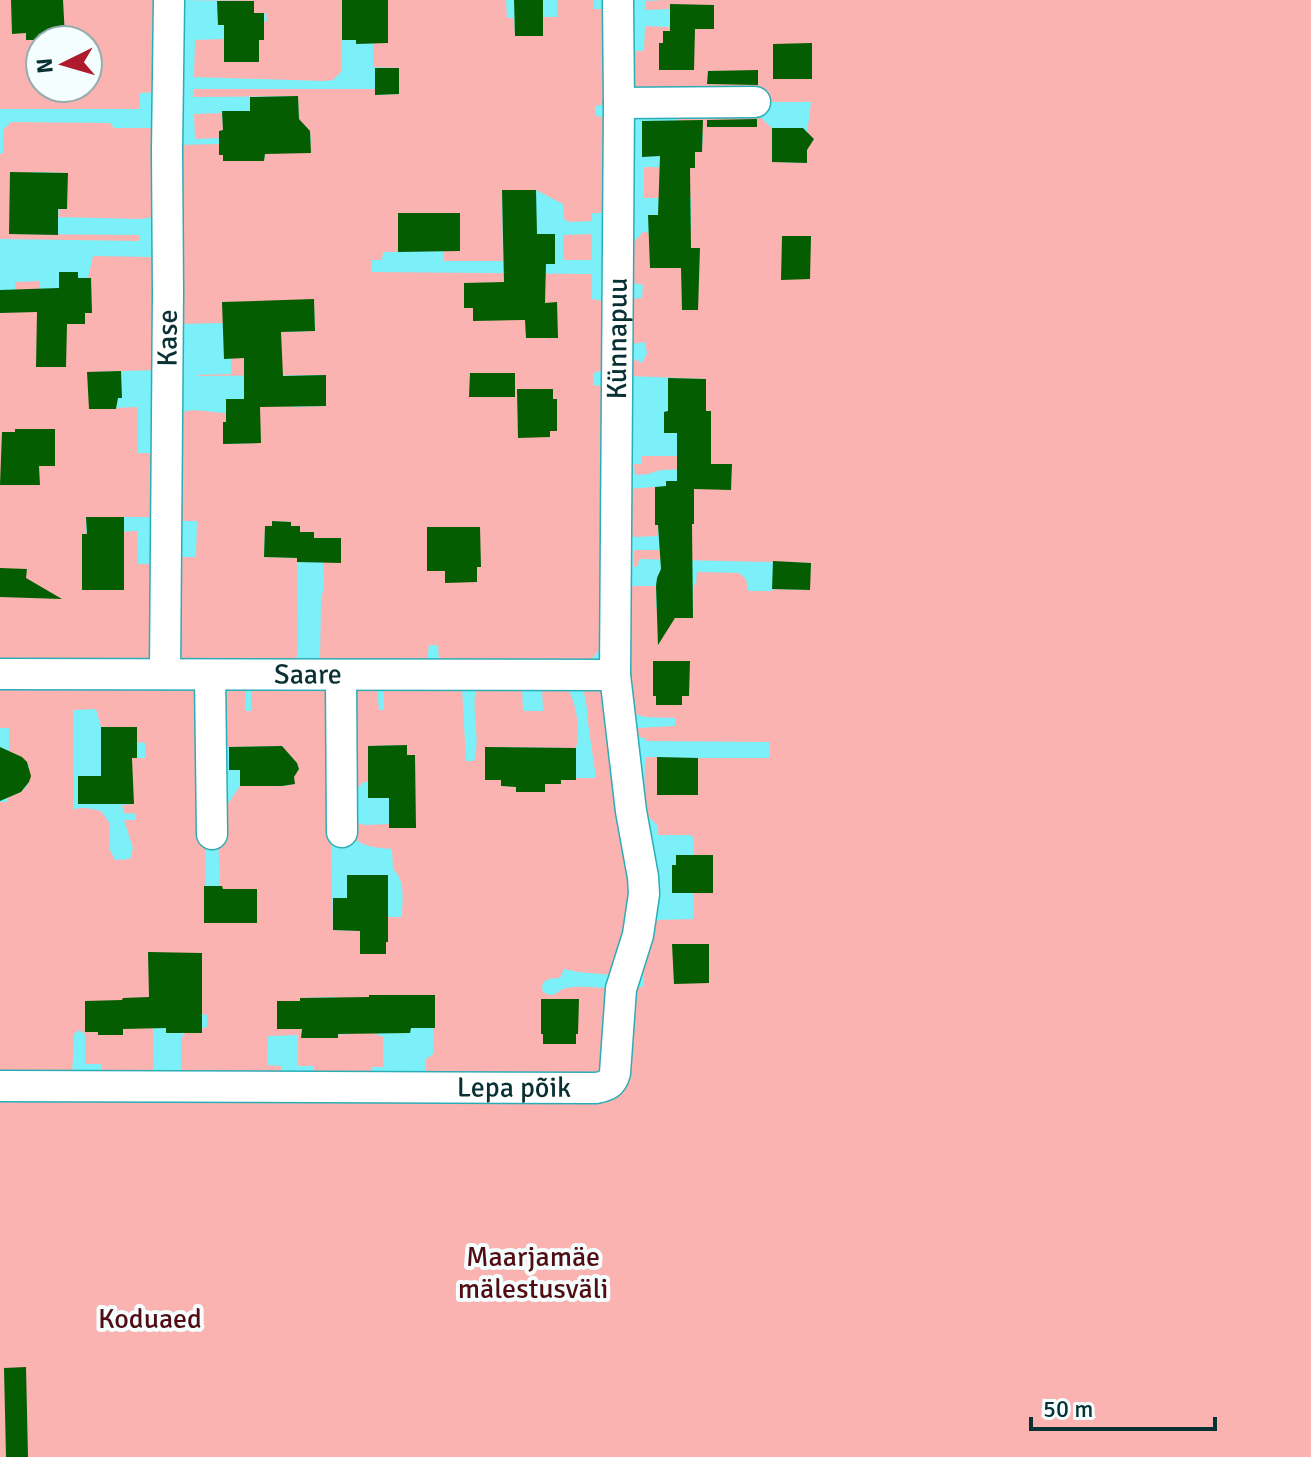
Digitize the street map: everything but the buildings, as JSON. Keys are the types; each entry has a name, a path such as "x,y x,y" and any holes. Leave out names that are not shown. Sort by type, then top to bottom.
{"street":[{"name":"Kase","path":"165,674 169,0"},
{"name":"Künnapuu","path":"615,675 618,0"},
{"path":"619,103 755,102"},
{"name":"Saare","path":"0,674 615,675"},
{"path":"210,675 212,834"},
{"path":"341,675 342,832"},
{"name":"Lepa põik","path":"0,1086 596,1088 611,1083 615,1073 621,989 638,935 644,894 615,675"}],"green space":[{"path":"0,0 159,0 157,92 140,93 140,109 0,109"},
{"path":"178,0 342,0 342,71 333,80 324,81 194,77 195,40 224,39 224,62 259,62 259,40 264,39 266,13 254,13 253,1"},
{"path":"388,0 506,0 507,18 514,18 515,36 543,17 557,17 557,0 594,0 594,9 604,9 607,104 595,106 595,115 607,119 609,213 592,213 592,221 569,222 564,219 563,204 536,190 502,190 503,261 444,261 444,251 460,251 460,213 399,213 398,252 383,252 382,260 372,260 371,272 592,274 592,299 603,301 604,370 593,373 593,385 606,389 600,649 590,661 439,662 438,645 429,645 427,661 320,660 323,563 341,538 314,538 314,532 300,532 300,526 291,526 291,522 273,521 272,526 265,526 264,557 297,558 296,663 179,660 178,557 196,557 197,521 175,521 176,416 194,410 226,413 223,444 260,443 260,400 294,407 326,406 325,375 197,375 231,374 231,358 282,353 281,332 315,331 314,300 223,323 177,324 176,145 219,144 219,155 223,155 224,161 264,161 265,154 306,147 311,142 310,131 305,125 299,125 298,96 194,97 194,89 375,89 376,95 399,94 399,68 373,67 373,43 384,43 385,33 388,32"},
{"path":"1311,0 1311,1457 0,1457 0,1086 596,1088 634,987 644,987 644,944 646,935 655,934 655,920 693,919 694,893 713,893 694,855 694,838 690,835 658,835 658,826 644,812 645,757 657,757 698,794 698,758 770,758 770,742 645,741 645,738 638,737 638,728 675,726 675,718 645,717 633,713 624,586 656,586 656,608 668,627 673,618 693,618 697,572 739,573 746,579 750,591 809,590 811,563 639,559 638,566 634,567 634,550 660,551 683,524 694,524 694,487 731,489 732,467 661,470 635,475 634,464 641,464 642,456 700,456 711,433 711,411 701,411 706,379 630,376 631,360 642,363 647,353 645,342 632,344 628,299 642,298 643,285 628,282 628,248 643,232 648,232 654,255 699,248 688,248 691,198 644,198 644,167 695,168 695,152 702,151 703,134 678,130 678,115 758,115 772,128 773,162 806,163 807,147 812,140 807,134 811,102 758,102 759,86 631,96 629,51 644,51 645,26 669,27 670,23 714,28 714,5 670,5 670,9 645,10 645,1"},
{"path":"222,113 223,130 219,131 219,138 195,139 194,114"},
{"path":"11,122 110,123 114,128 156,128 154,217 58,217 59,209 67,209 68,173 32,172 9,234 140,235 140,241 0,239 0,154 3,153 3,130"},
{"path":"592,234 592,260 563,260 563,235"},
{"path":"93,256 154,259 157,370 96,372 89,409 138,407 138,453 152,453 156,517 86,517 88,534 82,535 83,590 124,590 124,536 112,532 137,531 138,564 158,564 152,657 146,661 0,664 0,313 15,303 15,282 40,281 40,289 54,324 85,324 85,313 92,312 91,279 88,278"},
{"path":"655,487 658,536 634,537 630,535 625,489"},
{"path":"0,684 195,685 206,836 204,923 257,923 257,890 223,889 220,886 218,836 221,814 240,786 294,784 299,768 292,757 284,757 283,746 221,747 224,703 230,689 246,685 246,711 251,711 251,685 327,687 333,930 353,931 388,917 402,917 402,885 393,869 392,849 355,840 350,836 350,821 365,825 389,824 390,828 416,828 415,756 407,755 407,745 368,746 368,782 363,782 354,793 349,687 377,688 379,710 384,710 384,688 462,688 466,761 474,761 477,743 476,689 522,686 523,711 543,711 542,686 567,686 577,716 576,748 485,747 485,780 501,780 501,786 516,787 516,792 545,792 545,784 596,778 584,689 593,686 604,694 636,887 614,975 564,969 560,978 546,980 542,988 543,992 551,995 572,987 613,988 606,1074 426,1081 425,1060 433,1054 435,995 408,995 378,1001 378,1036 383,1036 383,1067 371,1067 371,1080 314,1081 314,1066 298,1066 298,1035 268,1036 267,1065 281,1066 281,1080 181,1080 181,1037 184,1033 202,1032 202,1028 207,1027 207,1015 202,1014 202,999 153,1028 154,1080 102,1079 102,1064 85,1064 85,1034 79,1030 74,1034 72,1078 0,1079 0,802 8,802 8,796 24,789 30,774 27,762 9,753 9,728 0,728","holes":["96,709 101,727 137,727 137,742 145,743 145,758 121,758 134,804 122,805 124,813 136,814 135,820 124,820 133,848 130,859 115,860 110,850 110,824 101,811 73,810 73,710","336,997 336,1011 351,1034 301,1037 301,1029 278,1029 277,1001"]}],"park label":[{"name":"Maarjamäe mälestusväli","path":"533,1273"},
{"name":"Koduaed","path":"150,1319"}]}
